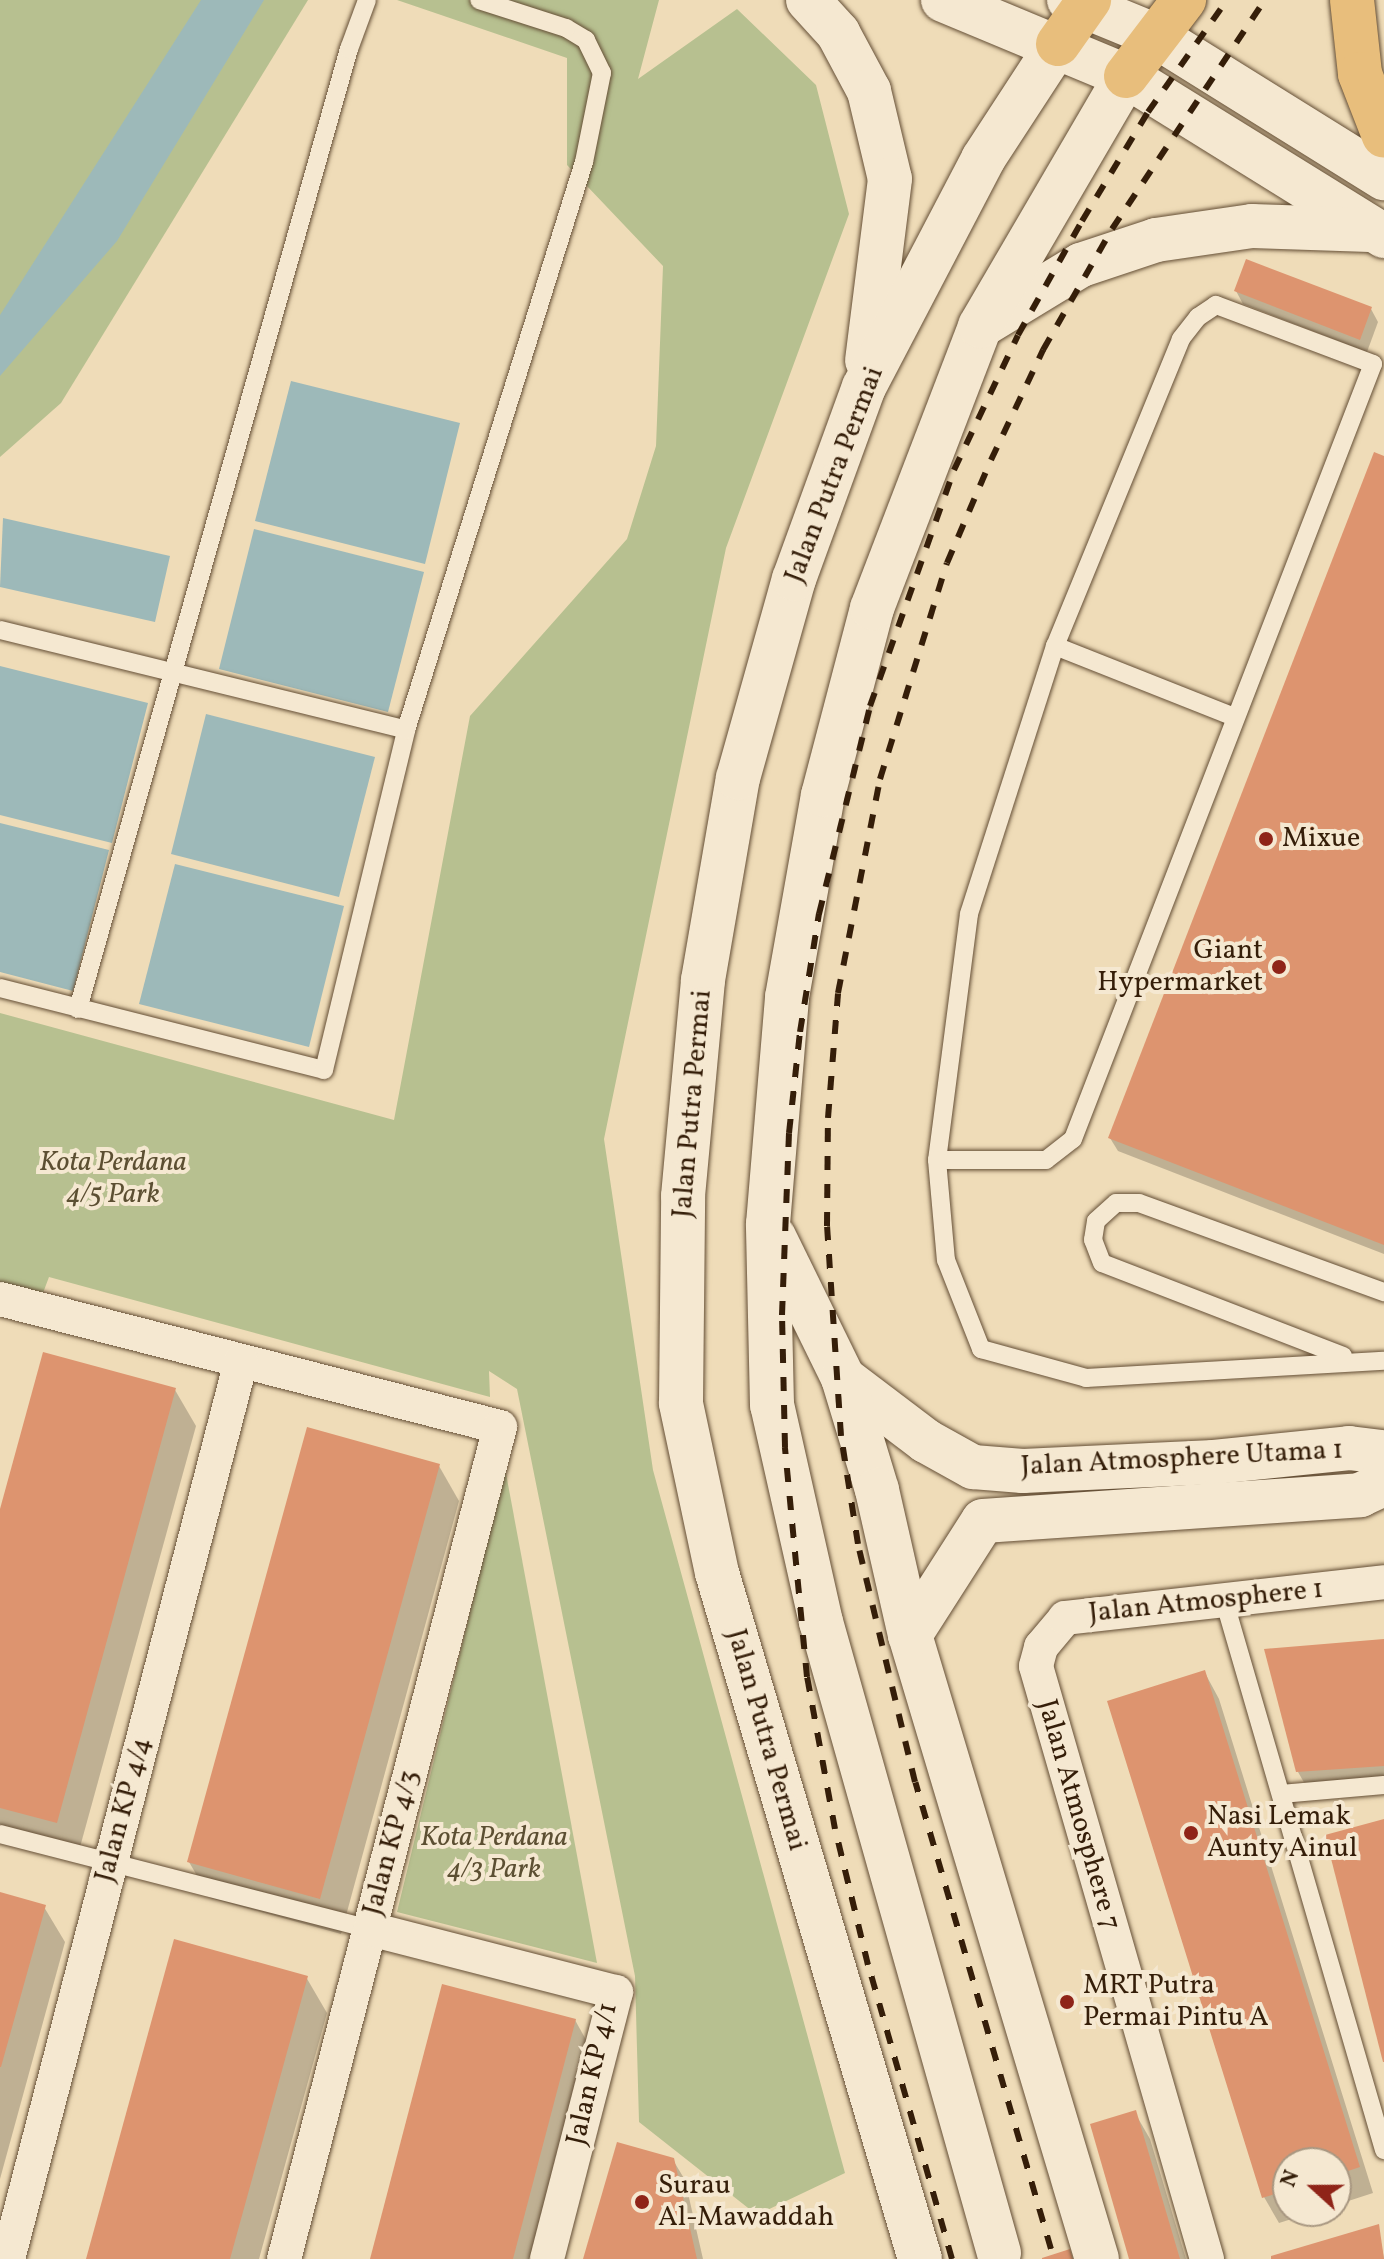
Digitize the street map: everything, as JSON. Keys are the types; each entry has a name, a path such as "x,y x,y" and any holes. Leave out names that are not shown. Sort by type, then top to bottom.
{"main road":[{"path":"808,0 838,33 869,91 890,179 864,387"},
{"path":"943,0 1058,44 1126,76 1378,233"},
{"path":"999,2253 825,1637 776,1421 768,1224 787,997 823,795 872,608 980,326 1126,76 1154,35 1184,0"},
{"path":"1352,0 1360,74 1384,136"},
{"path":"1081,2 1154,35 1384,178"},
{"name":"Jalan Putra Permai","path":"920,2259 717,1573 681,1403 683,1196 700,1011 738,778 794,579 864,387 983,159 1058,44 1081,2"},
{"path":"980,326 1081,265 1156,240 1252,226 1378,233"},
{"name":"Jalan Atmosphere Utama 1","path":"768,1224 843,1378 926,1441 973,1467 1023,1471 1214,1462 1349,1448 1384,1452"},
{"path":"843,1378 877,1490 910,1635 1097,2259"},
{"path":"910,1635 983,1521 1376,1498"}],"street":[{"path":"0,1299 241,1361"},
{"name":"Jalan KP 4/3","path":"241,1361 500,1427 284,2259"},
{"name":"Jalan KP 4/4","path":"8,2259 241,1361"},
{"name":"Jalan Atmosphere 1","path":"1041,1647 1065,1618 1384,1582"},
{"name":"Jalan Atmosphere 7","path":"1041,1647 1036,1666 1207,2259"},
{"name":"Jalan KP 4/1","path":"370,1929 616,1992 547,2259"}],"lane":[{"path":"78,1009 349,49 367,0"},
{"path":"0,988 324,1070 406,730 584,162 602,73 586,40 566,28 479,0"},
{"path":"947,1159 1046,1160 1073,1139 1234,717 1378,366 1216,305 1198,317 1181,339 1055,646 969,914 947,1159 946,1260 981,1349 1086,1378 1350,1359 1384,1361"},
{"path":"0,630 406,730"},
{"path":"1055,646 1234,717"},
{"path":"1350,1359 1102,1263 1093,1240 1096,1221 1116,1203 1139,1203 1384,1292"},
{"path":"1224,1600 1384,2150"},
{"path":"1281,1794 1384,1785"},
{"path":"0,1834 370,1929"}],"green space":[{"path":"0,0 308,0 61,403 0,457"},
{"name":"Kota Perdana 4/5 Park","path":"397,0 659,0 638,79 737,9 816,85 849,214 726,548 604,1139 653,1470 845,2173 757,2215 639,2122 635,1976 517,1389 489,1371 490,1397 49,1277 43,1293 0,1282 0,1013 394,1120 470,716 627,539 656,446 663,266 567,165 567,58"},
{"name":"Kota Perdana 4/3 Park","path":"505,1468 597,1963 397,1912"}],"water":[{"path":"201,0 264,0 117,241 0,376 0,315"},
{"path":"291,381 460,423 425,564 255,521"},
{"path":"3,518 170,556 155,622 0,587"},
{"path":"254,529 424,572 388,712 219,669"},
{"path":"0,666 148,703 112,843 0,815"},
{"path":"206,714 375,757 339,897 171,854"},
{"path":"0,823 109,850 73,991 0,972"},
{"path":"175,864 344,906 309,1047 139,1004"}],"building":[{"path":"1246,259 1372,307 1360,340 1234,291"},
{"name":"Giant Hypermarket","path":"1374,452 1384,456 1384,1245 1108,1138"},
{"path":"43,1352 176,1388 57,1823 0,1808 0,1509"},
{"path":"307,1427 440,1464 320,1899 187,1862"},
{"path":"1384,1639 1384,1766 1296,1772 1264,1649"},
{"path":"1205,1670 1360,2167 1352,2170 1352,2147 1272,2147 1272,2195 1262,2198 1107,1701"},
{"path":"1384,1819 1384,2062 1383,2062 1325,1835"},
{"path":"0,1892 46,1905 1,2067 0,2067"},
{"path":"174,1939 308,1976 230,2259 86,2259"},
{"path":"442,1984 576,2019 513,2259 370,2259"},
{"path":"1136,2110 1180,2259 1129,2259 1090,2124"},
{"name":"Surau Al-Mawaddah","path":"617,2142 674,2158 697,2259 583,2259"},
{"path":"1379,2224 1384,2259 1271,2259 1271,2256"},
{"path":"1070,2249 1073,2259 1042,2259 1042,2258"}],"railway":[{"path":"952,2259 868,1965 835,1829 807,1677 785,1447 782,1315 789,1133 800,1032 819,914 870,706 954,470 1018,335 1082,221 1148,112 1227,0"},
{"path":"1051,2249 915,1782 858,1544 841,1436 827,1226 828,1118 838,993 880,779 947,563 991,460 1043,350 1112,229 1265,0"}],"place":[{"name":"Mixue","path":"1266,839"},
{"name":"Giant Hypermarket","path":"1279,967"},
{"name":"Nasi Lemak Aunty Ainul","path":"1191,1833"},
{"name":"MRT Putra Permai Pintu A","path":"1067,2002"},
{"name":"Surau Al-Mawaddah","path":"642,2202"}]}
